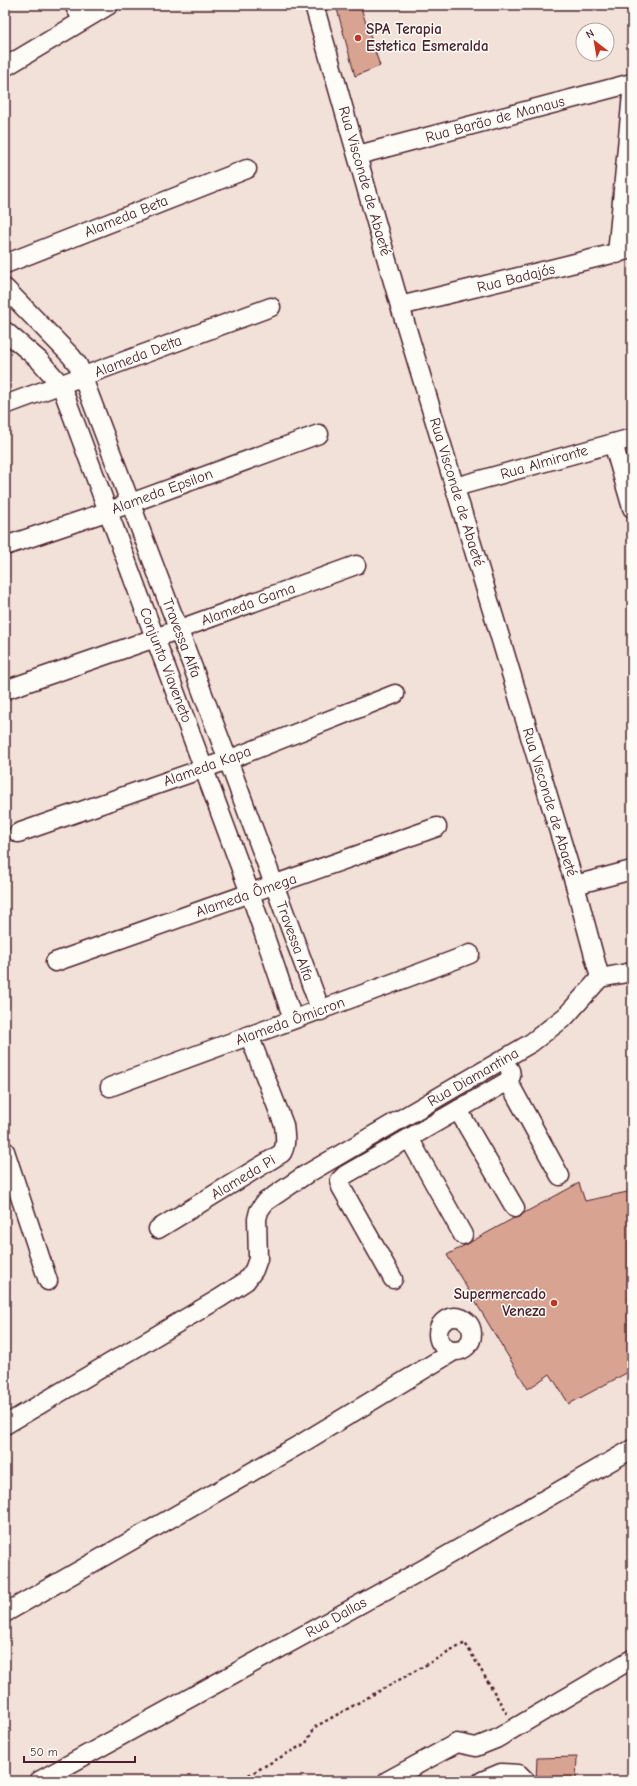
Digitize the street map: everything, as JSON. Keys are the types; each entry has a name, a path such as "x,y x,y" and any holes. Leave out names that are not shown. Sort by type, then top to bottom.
{"street":[{"path":"5,67 78,12 109,5"},
{"name":"Rua Visconde de Abaeté","path":"317,6 400,306 456,487 575,885 600,978"},
{"name":"Rua Barão de Manaus","path":"358,155 632,83"},
{"path":"624,251 632,94"},
{"name":"Alameda Beta","path":"5,264 247,168"},
{"name":"Rua Badajós","path":"400,306 624,251"},
{"name":"Travessa Alfa","path":"5,288 78,365 131,502 321,1011"},
{"name":"Alameda Delta","path":"5,405 271,307"},
{"path":"6,332 24,309"},
{"name":"Conjunto Viaveneto","path":"6,332 39,360 61,385 109,510 250,893 293,1019"},
{"name":"Alameda Epsilon","path":"5,546 319,434"},
{"name":"Rua Almirante","path":"456,487 632,438"},
{"path":"613,443 632,508"},
{"name":"Alameda Gama","path":"5,690 155,638 356,565"},
{"name":"Alameda Kapa","path":"18,833 228,760 395,694"},
{"name":"Alameda Ômega","path":"55,962 437,827"},
{"path":"575,885 632,870"},
{"name":"Alameda Ômicron","path":"110,1088 249,1035 293,1019 321,1011 470,954"},
{"path":"600,978 632,972"},
{"name":"Rua Diamantina","path":"5,1425 220,1298 246,1280 254,1270 258,1259 257,1220 259,1211 266,1202 306,1175 531,1043 566,1016 600,978"},
{"name":"Alameda Pi","path":"158,1229 282,1153 284,1149 284,1126 249,1035"},
{"path":"393,1279 341,1187 340,1180 345,1175 508,1081 511,1076 506,1057"},
{"path":"508,1081 560,1176"},
{"path":"458,1110 514,1208"},
{"path":"409,1138 463,1235"},
{"path":"5,1151 48,1281"},
{"path":"5,1613 304,1442 454,1351"},
{"name":"Rua Dallas","path":"39,1781 428,1566 632,1449"},
{"path":"387,1781 456,1743 476,1748 496,1739 632,1659"},
{"path":"482,1781 500,1773 519,1774 526,1781"}],"path":[{"path":"238,1781 306,1743 315,1727 465,1643 515,1728"}],"building":[{"name":"SPA Terapia Estetica Esmeralda","path":"346,5 360,5 380,66 355,76 337,9"},
{"name":"Supermercado Veneza","path":"579,1183 585,1201 632,1191 632,1370 569,1404 550,1374 528,1389 447,1255 514,1218 520,1217 524,1213"},
{"path":"577,1757 576,1781 536,1781 537,1758"}],"place":[{"name":"SPA Terapia Estetica Esmeralda","path":"358,38"},
{"name":"Supermercado Veneza","path":"554,1303"}]}
